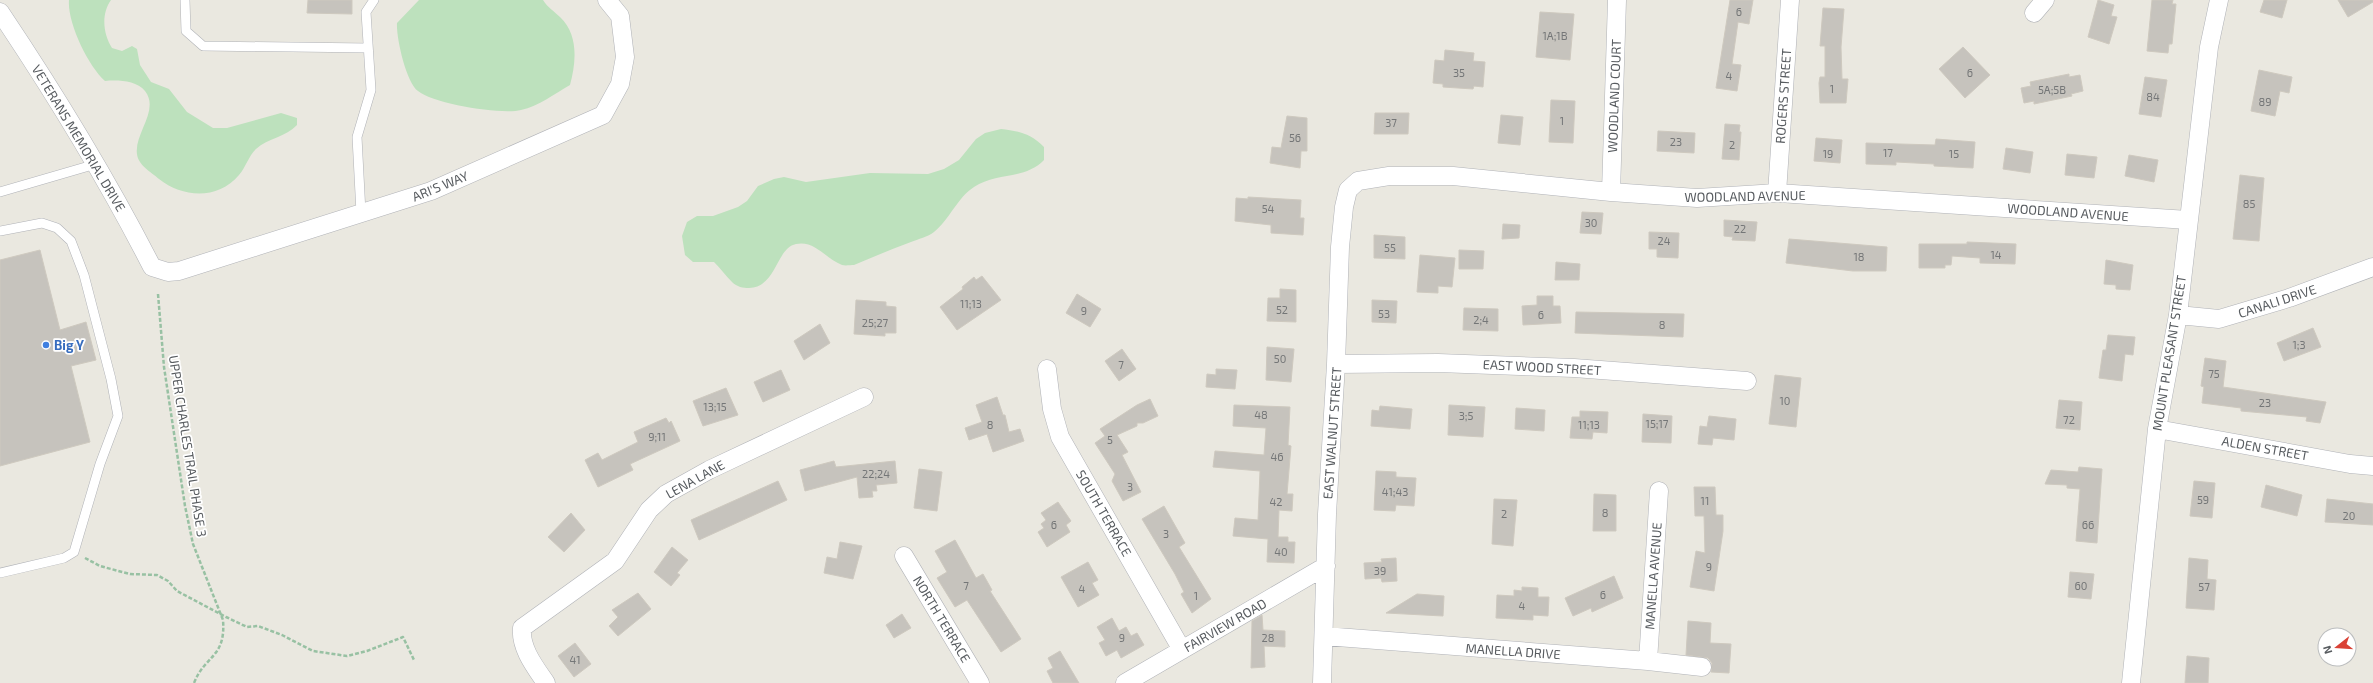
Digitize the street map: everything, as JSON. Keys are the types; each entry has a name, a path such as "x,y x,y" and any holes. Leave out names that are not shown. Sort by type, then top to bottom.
{"street":[{"name":"ARI'S WAY","path":"152,267 168,272 179,271 431,191 603,115 620,84 625,57 620,16 607,0"},
{"name":"WOODLAND COURT","path":"1611,192 1617,0"},
{"name":"ROGERS STREET","path":"1777,192 1790,0"},
{"name":"MOUNT PLEASANT STREET","path":"2132,683 2157,429 2178,315 2188,220 2210,47 2219,0"},
{"name":"VETERANS MEMORIAL DRIVE","path":"0,12 43,77 96,164 124,211 152,267"},
{"name":"WOODLAND AVENUE","path":"1352,187 1358,182 1389,176 1453,176 1611,192 1697,198 1777,192 2188,220"},
{"name":"EAST WALNUT STREET","path":"1322,683 1340,247 1344,207 1348,190 1352,187"},
{"name":"CANALI DRIVE","path":"2178,315 2219,320 2289,298 2373,267"},
{"name":"EAST WOOD STREET","path":"1336,364 1438,363 1574,368 1747,380"},
{"name":"SOUTH TERRACE","path":"1046,369 1052,409 1060,437 1182,650"},
{"name":"LENA LANE","path":"546,683 530,660 521,639 522,628 546,609 616,561 649,510 666,494 709,470 864,397"},
{"name":"ALDEN STREET","path":"2157,429 2350,464 2373,466"},
{"name":"MANELLA AVENUE","path":"1648,661 1659,491"},
{"name":"NORTH TERRACE","path":"904,556 980,683"},
{"name":"FAIRVIEW ROAD","path":"1125,683 1326,566"},
{"name":"MANELLA DRIVE","path":"1324,636 1648,661 1702,667"}],"lane":[{"path":"185,0 186,31 203,46 368,48"},
{"path":"361,213 357,137 371,90 366,12 374,0"},
{"path":"0,192 96,164"},
{"path":"0,232 42,223 57,228 71,241 84,275 106,358 118,416 100,464 74,552 64,558 0,573"}],"path":[{"name":"UPPER CHARLES TRAIL PHASE 3","path":"158,294 164,367 185,506 198,558 222,615 223,633 220,648 198,673 194,683"},
{"path":"74,552 100,566 130,574 157,575 168,581 177,591 222,615 247,627 258,626 282,635 312,651 347,656 367,651 403,637 414,660"}],"green space":[{"path":"69,0 111,0 106,11 104,24 107,37 112,48 122,51 132,46 137,49 140,65 151,82 169,89 187,112 213,128 227,128 281,113 297,118 297,125 288,132 266,142 256,149 239,175 231,183 221,189 200,194 189,193 168,185 145,168 140,162 137,154 139,138 150,106 149,98 145,91 137,85 121,81 105,81 98,74 86,55 75,31 71,20"},
{"path":"419,0 543,0 566,24 573,41 574,68 570,85 534,106 512,111 484,110 453,104 426,96 418,91 410,79 400,48 397,30 397,23"},
{"path":"1001,129 1019,132 1034,139 1044,147 1044,160 1028,171 992,179 974,187 963,197 940,227 926,237 854,265 842,265 815,247 796,244 789,247 784,252 771,275 765,281 758,286 749,288 740,287 734,284 714,262 693,262 685,255 682,236 687,222 697,216 713,216 738,207 747,201 758,186 774,179 784,177 806,182 870,173 928,174 944,169 959,160 976,139 985,133"}],"building":[{"path":"308,0 352,0 352,14 307,13"},
{"path":"1730,0 1753,0 1749,24 1738,22 1732,64 1741,65 1737,91 1716,88"},
{"path":"2098,0 2114,5 2111,16 2117,17 2109,44 2088,37"},
{"path":"2152,0 2173,0 2172,4 2176,4 2172,44 2169,44 2168,53 2147,51"},
{"path":"2264,0 2287,0 2282,18 2260,12"},
{"path":"2338,0 2373,0 2373,2 2348,17"},
{"path":"1823,8 1844,9 1841,47 1842,79 1848,79 1846,103 1820,103 1820,77 1825,77 1825,46 1820,46"},
{"path":"1540,12 1574,14 1570,60 1536,57"},
{"path":"1963,47 1990,75 1965,98 1939,69"},
{"path":"1445,50 1474,53 1473,61 1485,62 1483,87 1474,86 1473,89 1443,87 1443,84 1433,83 1435,60 1444,61"},
{"path":"2259,70 2292,77 2289,93 2280,91 2275,116 2251,111"},
{"path":"2069,74 2069,77 2080,75 2083,91 2071,94 2072,96 2034,104 2034,101 2024,103 2021,88 2031,86 2030,82"},
{"path":"2145,77 2167,80 2161,117 2139,114"},
{"path":"1551,100 1575,101 1573,143 1549,142"},
{"path":"1375,113 1409,113 1408,134 1374,134"},
{"path":"1501,115 1523,117 1520,145 1498,143"},
{"path":"1287,116 1307,118 1307,151 1301,151 1300,168 1270,163 1272,147 1281,148"},
{"path":"1725,124 1740,125 1739,160 1722,159"},
{"path":"1658,131 1695,133 1694,153 1657,151"},
{"path":"1816,138 1842,140 1840,163 1814,161"},
{"path":"1936,139 1975,142 1973,168 1896,162 1896,165 1866,164 1866,143 1935,145"},
{"path":"2006,148 2033,152 2030,173 2003,169"},
{"path":"2067,154 2097,157 2094,178 2065,175"},
{"path":"2129,155 2158,160 2154,182 2125,176"},
{"path":"2240,175 2264,178 2259,241 2233,239"},
{"path":"1248,197 1301,200 1300,218 1304,218 1303,235 1271,233 1271,225 1235,221 1236,198 1248,199"},
{"path":"1582,212 1603,213 1601,234 1580,233"},
{"path":"1724,220 1757,222 1755,241 1732,240 1733,237 1724,236"},
{"path":"1503,224 1520,225 1519,238 1502,239"},
{"path":"1649,232 1679,233 1678,258 1657,257 1657,249 1649,249"},
{"path":"1374,235 1405,237 1405,259 1374,258"},
{"path":"1789,239 1887,247 1886,271 1853,271 1786,263"},
{"path":"1967,242 2016,244 2015,264 1980,263 1980,258 1952,256 1951,265 1945,265 1945,268 1919,268 1919,244 1967,244"},
{"name":"Big Y","path":"40,250 60,330 86,322 96,360 71,366 90,442 0,466 0,260"},
{"path":"1459,250 1484,251 1483,269 1459,269"},
{"path":"1420,255 1455,258 1452,287 1438,286 1438,293 1417,292"},
{"path":"2106,260 2133,265 2130,290 2116,289 2116,285 2104,284"},
{"path":"1556,262 1580,264 1579,280 1555,280"},
{"path":"982,276 1001,300 957,330 940,307 963,289 962,287 974,277 976,280"},
{"path":"1280,289 1296,290 1296,322 1267,321 1268,298 1280,298"},
{"path":"1077,294 1101,309 1090,327 1066,313"},
{"path":"1537,296 1553,296 1553,306 1560,306 1561,323 1523,325 1522,306 1537,305"},
{"path":"856,300 886,302 886,306 896,307 896,333 885,333 885,336 854,334"},
{"path":"1372,300 1397,301 1396,323 1372,322"},
{"path":"1464,308 1498,309 1498,331 1463,330"},
{"path":"1576,312 1684,314 1683,337 1575,333"},
{"path":"820,324 830,343 804,360 794,341"},
{"path":"2313,328 2321,347 2284,361 2277,343"},
{"path":"2108,335 2135,337 2133,355 2125,354 2122,381 2099,378 2103,350 2106,350"},
{"path":"1267,347 1294,349 1291,382 1266,380"},
{"path":"1122,349 1136,369 1119,381 1105,361"},
{"path":"2205,358 2226,361 2223,387 2326,402 2320,423 2306,421 2307,417 2241,411 2241,408 2202,403 2204,387 2201,386"},
{"path":"1216,369 1237,370 1235,389 1206,387 1207,374 1216,375"},
{"path":"781,370 790,390 763,402 754,382"},
{"path":"1775,375 1801,378 1796,427 1769,424"},
{"path":"726,388 738,415 703,426 693,401"},
{"path":"997,397 1003,415 1005,415 1009,432 1020,429 1024,441 993,452 987,434 969,440 965,428 982,422 976,405"},
{"path":"1150,399 1158,416 1143,423 1137,423 1137,426 1117,435 1128,452 1122,455 1141,492 1123,501 1112,481 1115,474 1095,443 1105,436 1100,429 1137,405"},
{"path":"2059,400 2082,402 2080,430 2056,428"},
{"path":"1234,405 1290,407 1288,445 1291,446 1287,494 1293,494 1292,511 1279,510 1278,537 1288,537 1288,542 1295,542 1294,563 1267,562 1268,539 1233,536 1235,518 1258,520 1260,471 1213,467 1215,451 1264,455 1266,428 1233,426"},
{"path":"1449,405 1485,407 1483,437 1448,435"},
{"path":"1380,406 1412,409 1410,429 1371,426 1372,410 1379,411"},
{"path":"1516,408 1545,410 1544,431 1515,429"},
{"path":"1580,411 1608,412 1607,433 1593,432 1592,439 1570,438 1572,417 1580,417"},
{"path":"1643,414 1672,416 1671,443 1642,442"},
{"path":"1709,416 1736,419 1734,440 1713,438 1712,445 1698,444 1700,426 1707,427"},
{"path":"666,418 669,423 671,421 680,441 630,464 633,470 598,487 585,460 598,453 602,460 638,442 634,432"},
{"path":"834,461 836,467 895,461 897,483 876,485 877,491 872,491 873,497 859,498 857,477 805,491 800,470"},
{"path":"2079,467 2102,469 2097,543 2076,541 2080,489 2067,488 2067,485 2045,484 2051,470 2078,472"},
{"path":"919,469 942,472 937,511 914,508"},
{"path":"1376,471 1396,472 1396,477 1416,478 1414,506 1396,505 1395,511 1374,510"},
{"path":"778,481 787,500 699,540 691,520"},
{"path":"2194,481 2215,483 2212,518 2190,516"},
{"path":"2266,485 2302,495 2297,516 2261,507"},
{"path":"1694,487 1715,487 1716,515 1723,515 1723,531 1714,591 1690,587 1696,551 1705,553 1704,516 1695,516"},
{"path":"1594,494 1616,495 1616,531 1593,531"},
{"path":"1494,499 1517,500 1513,546 1492,544"},
{"path":"2327,499 2373,504 2373,525 2325,522"},
{"path":"1058,502 1071,521 1066,525 1070,532 1047,547 1038,532 1044,528 1041,524 1046,520 1041,513"},
{"path":"1164,506 1185,543 1179,547 1211,599 1192,613 1181,594 1184,592 1175,574 1142,519"},
{"path":"571,513 585,530 564,552 548,537"},
{"path":"955,540 976,578 983,574 992,590 990,591 1021,639 1001,652 967,600 955,607 937,578 947,572 935,551"},
{"path":"840,542 862,546 853,579 824,573 827,557 837,559"},
{"path":"672,547 688,560 677,573 680,575 671,586 654,572"},
{"path":"1396,558 1397,581 1382,582 1381,578 1365,579 1364,563 1382,562 1381,559"},
{"path":"2189,558 2208,560 2207,579 2216,580 2214,610 2186,608"},
{"path":"1088,562 1098,580 1092,583 1099,595 1078,607 1061,577"},
{"path":"2070,572 2094,574 2091,599 2068,597"},
{"path":"1614,576 1623,598 1592,612 1591,608 1573,616 1565,598"},
{"path":"1522,587 1538,588 1538,597 1549,597 1548,616 1533,615 1533,620 1496,618 1497,595 1514,596 1514,590 1522,591"},
{"path":"638,593 651,609 618,636 609,626 618,617 612,610"},
{"path":"1417,594 1444,596 1443,616 1386,613"},
{"path":"902,614 911,628 894,638 886,625"},
{"path":"1262,615 1263,630 1285,631 1285,647 1264,646 1265,667 1251,668 1252,621"},
{"path":"1112,618 1119,631 1126,627 1131,636 1137,633 1144,645 1121,658 1117,650 1106,656 1099,643 1105,640 1097,627"},
{"path":"1688,621 1711,623 1710,643 1731,644 1729,673 1711,672 1712,663 1708,658 1686,655"},
{"path":"575,643 591,664 574,677 558,656"},
{"path":"1060,651 1079,683 1053,683 1047,671 1053,668 1048,658"},
{"path":"2187,656 2209,658 2208,683 2185,683"}],"place":[{"name":"Big Y","path":"46,345"}]}
